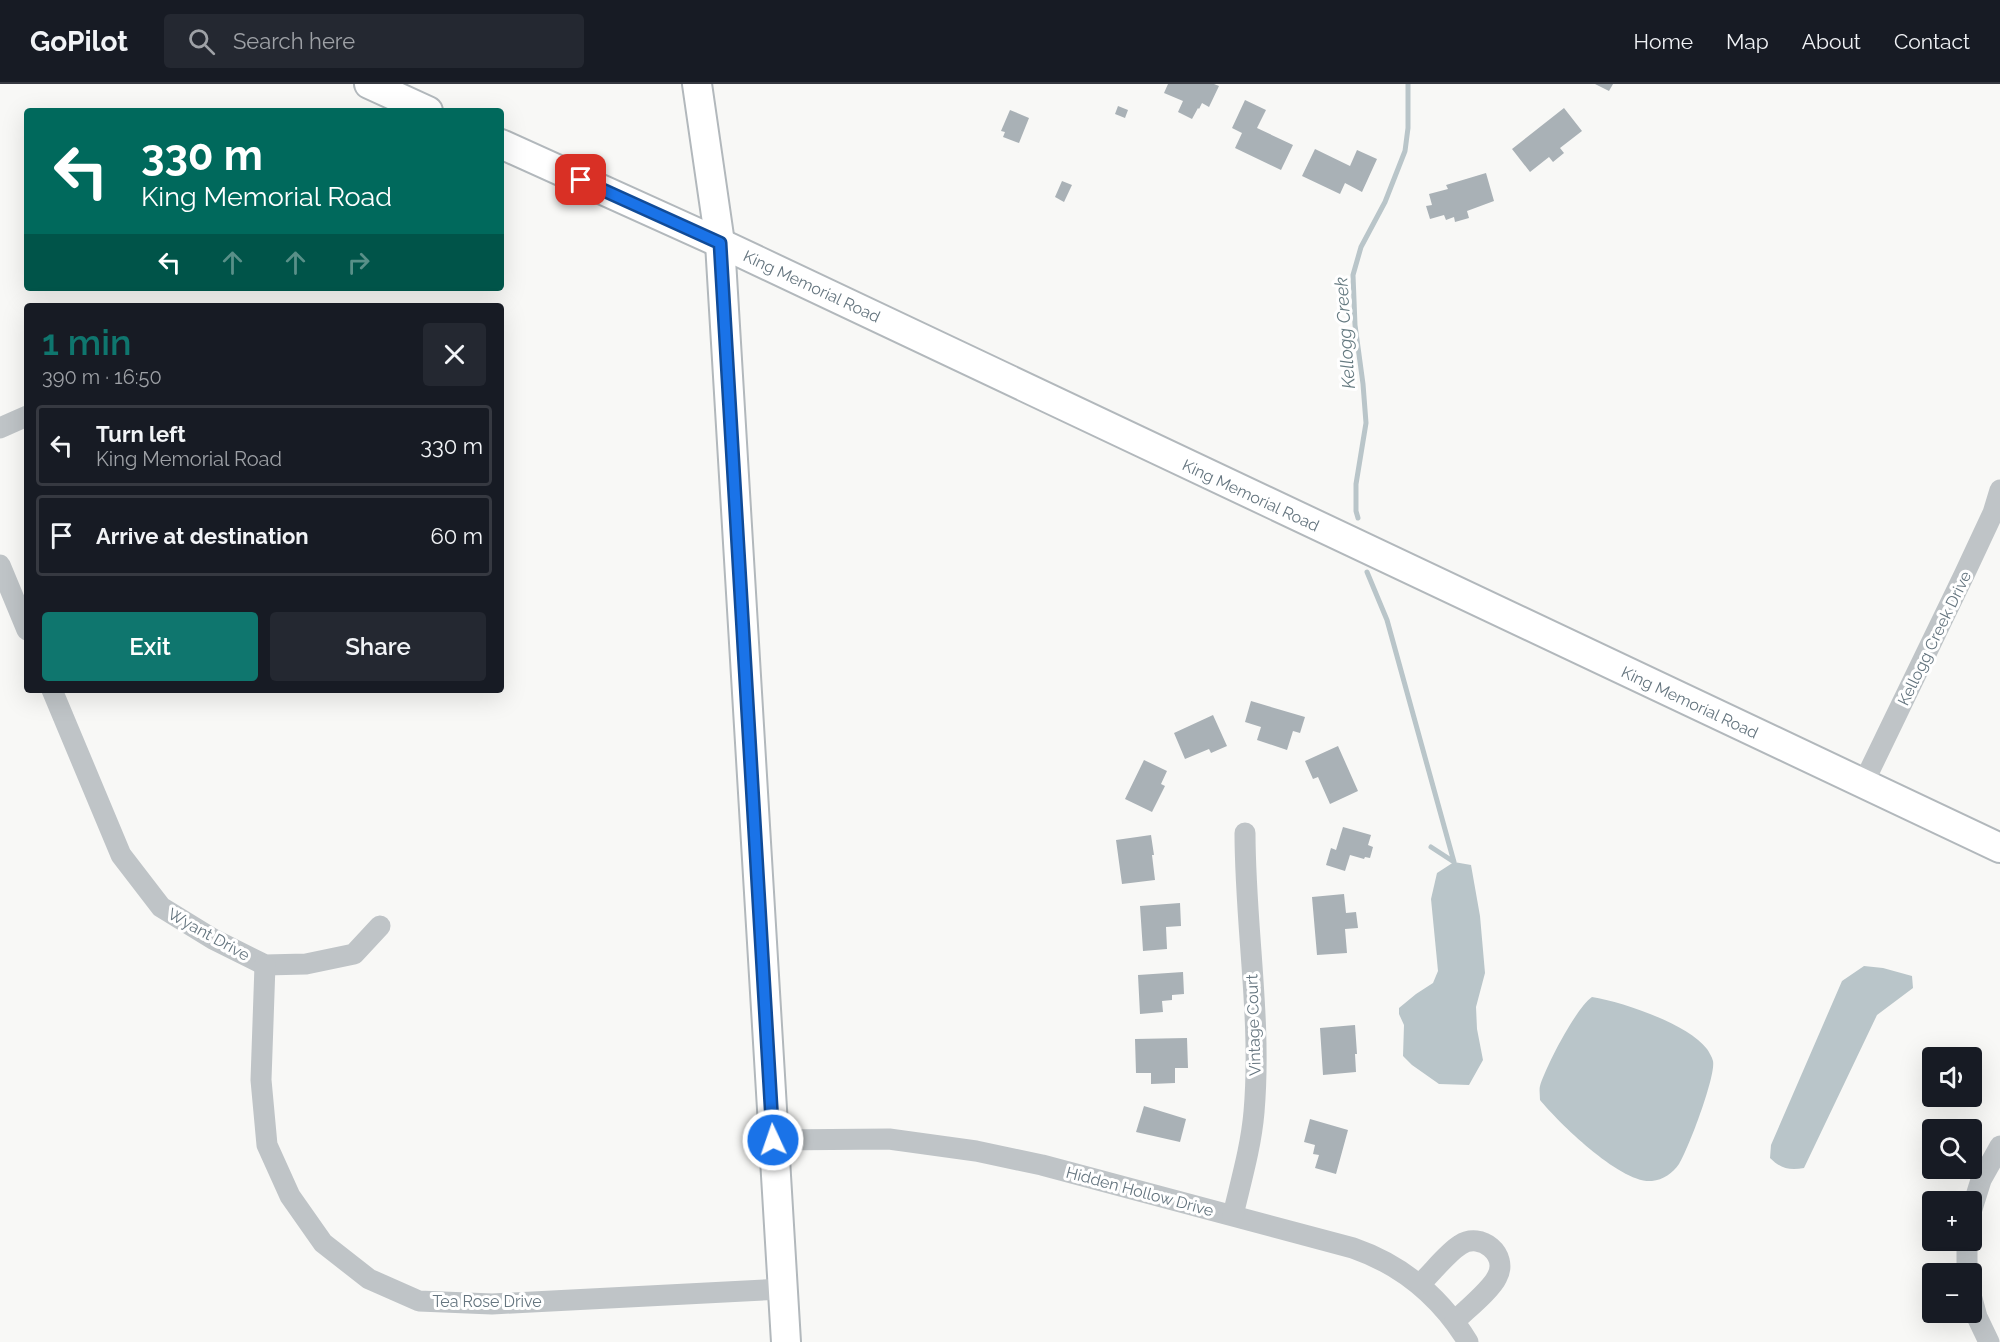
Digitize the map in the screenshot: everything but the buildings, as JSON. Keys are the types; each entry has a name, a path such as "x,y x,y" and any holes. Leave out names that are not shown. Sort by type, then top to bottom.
{"street":[{"path":"369,84 421,108"},
{"path":"697,84 720,243 786,1342"},
{"name":"King Memorial Road","path":"504,145 720,243 2000,848"},
{"path":"0,428 24,417"},
{"name":"Kellogg Creek Drive","path":"1863,784 1993,513 2000,490"},
{"path":"0,565 24,623"},
{"name":"Wyant Drive","path":"53,693 121,855 161,907 213,939 266,965 306,964 354,954 380,926"},
{"name":"Vintage Court","path":"1233,1215 1254,1113 1256,1062 1245,833"},
{"name":"Tea Rose Drive","path":"266,965 261,1080 267,1145 290,1196 323,1243 369,1279 419,1301 492,1304 783,1289"},
{"name":"Hidden Hollow Drive","path":"773,1140 889,1139 976,1150 1310,1235 1370,1253 1395,1267 1420,1284 1455,1321 1468,1342"},
{"path":"1978,1191 1981,1180 2000,1146"},
{"path":"1420,1284 1461,1244 1475,1241 1488,1244 1492,1248 1497,1254 1500,1266 1497,1277 1455,1321"},
{"path":"1980,1323 1989,1342"}],"shaded area":[{"path":"1454,862 1471,865 1480,916 1485,973 1476,1007 1477,1029 1483,1060 1469,1085 1439,1084 1403,1056 1404,1025 1399,1014 1399,1008 1433,983 1438,971 1431,899 1437,873"},
{"path":"1864,966 1883,968 1912,976 1913,988 1877,1015 1804,1168 1789,1169 1781,1166 1770,1158 1771,1145 1842,981"},
{"path":"1592,997 1637,1009 1670,1023 1698,1040 1713,1059 1710,1081 1689,1144 1677,1167 1660,1179 1652,1181 1639,1179 1608,1163 1576,1137 1540,1100 1540,1086 1555,1052 1578,1013"}],"waterway":[{"name":"Kellogg Creek","path":"1358,518 1356,484 1366,423 1355,325 1353,275 1361,247 1385,202 1405,151 1408,128 1408,84"},
{"name":"Kellogg Creek","path":"1367,572 1387,620 1454,862 1431,847"}],"route":[{"path":"581,180 720,243 773,1140"}]}
